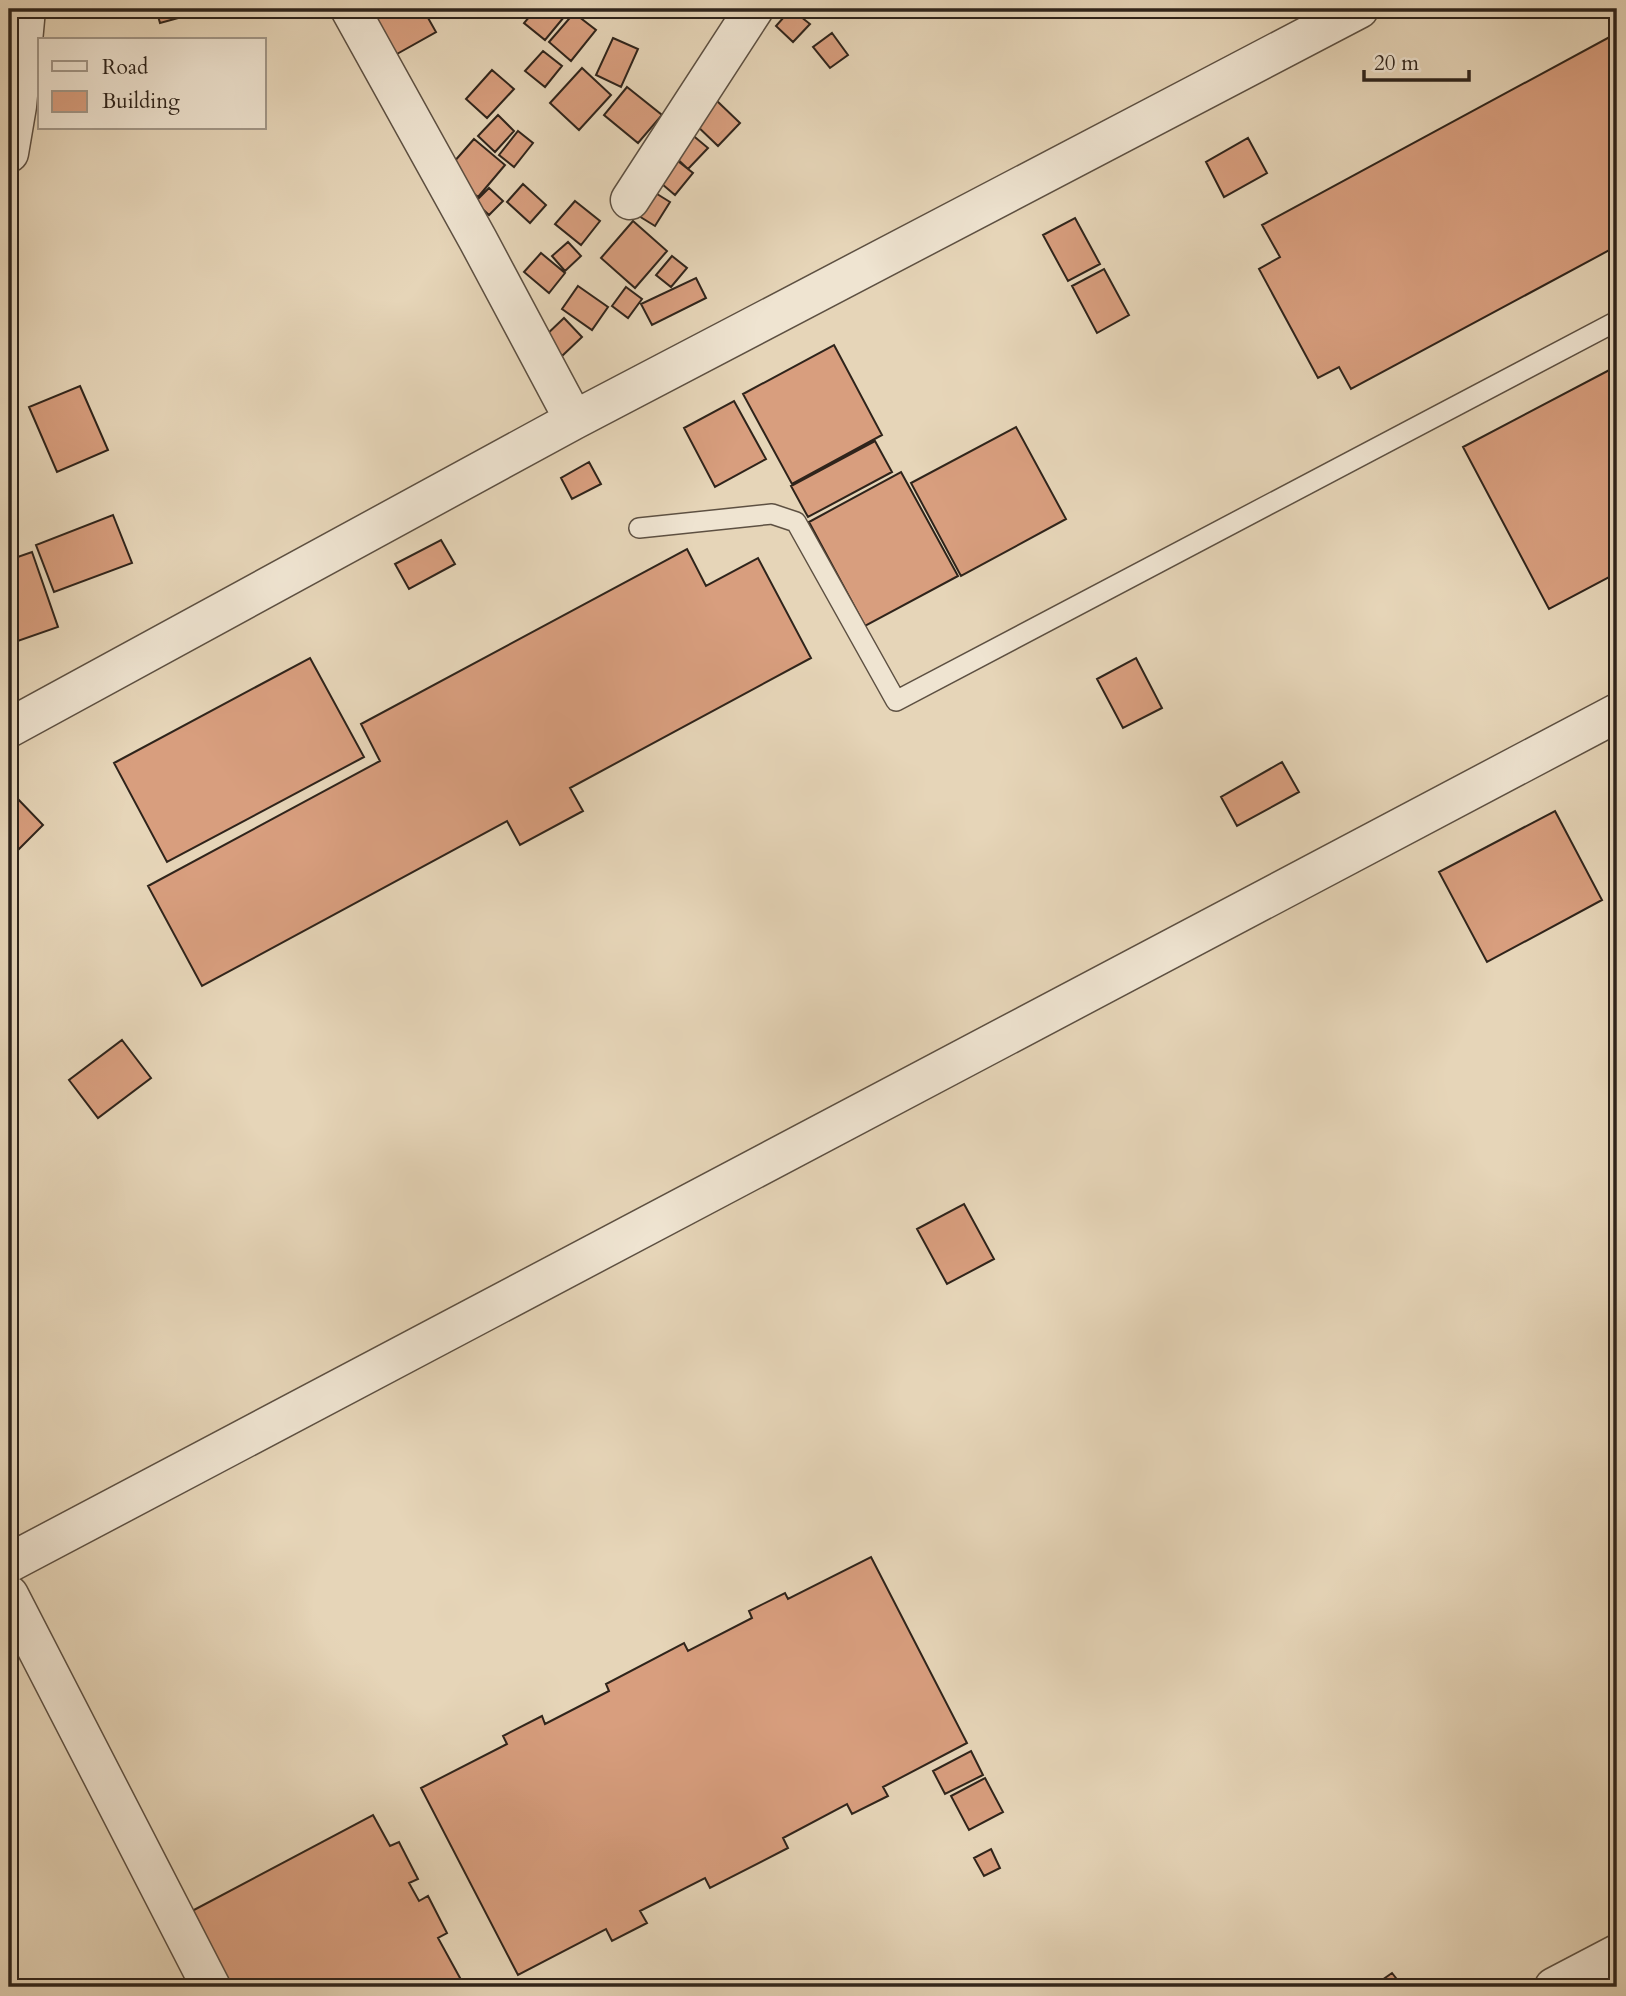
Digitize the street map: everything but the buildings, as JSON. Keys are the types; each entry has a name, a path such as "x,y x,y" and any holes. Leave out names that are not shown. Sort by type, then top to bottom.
{"street":[{"path":"9,153 17,106 26,9"},
{"path":"350,9 574,420"},
{"path":"630,200 754,9"},
{"path":"9,728 574,420 1359,9"},
{"path":"9,1563 1617,713"},
{"path":"9,1595 211,1987"},
{"path":"1554,1987 1617,1954"}],"lane":[{"path":"639,528 772,514 796,522 896,701 1617,321"}]}
